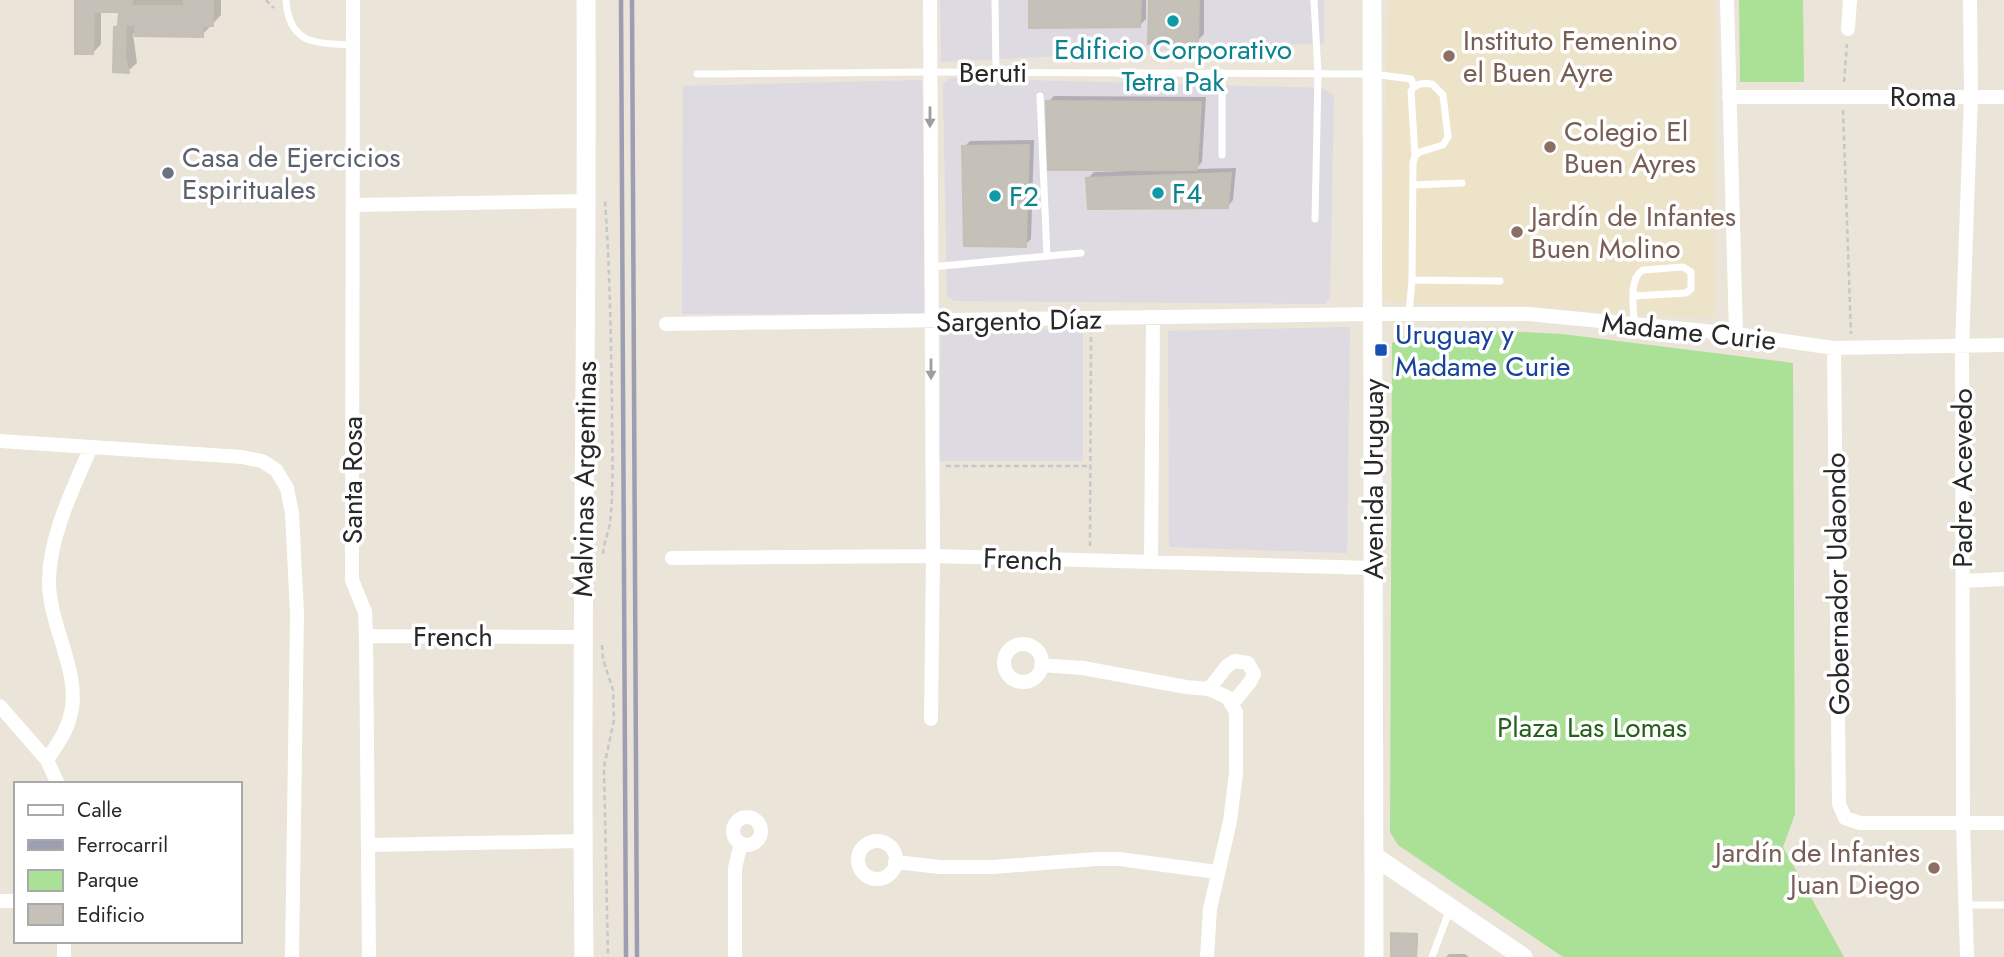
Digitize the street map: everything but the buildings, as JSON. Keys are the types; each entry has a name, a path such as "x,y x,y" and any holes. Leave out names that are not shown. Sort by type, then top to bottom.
{"main road":[{"name":"Malvinas Argentinas","path":"584,957 582,841 592,636 596,200 586,0"},
{"name":"Avenida Uruguay","path":"1373,0 1374,957"},
{"path":"1374,856 1523,957"}],"street":[{"name":"Santa Rosa","path":"353,0 352,580 365,612 369,957"},
{"path":"930,0 933,556 931,719"},
{"path":"1727,0 1736,334"},
{"path":"1848,29 1850,0"},
{"name":"Padre Acevedo","path":"1967,957 1963,824 1962,347 1971,96 1970,0"},
{"name":"Roma","path":"1729,97 2004,97"},
{"path":"354,205 596,200"},
{"name":"Madame Curie","path":"1373,314 1528,314 1736,334 1834,348 2004,345"},
{"name":"Sargento Díaz","path":"666,324 1373,314"},
{"path":"1151,562 1153,318"},
{"name":"Gobernador Udaondo","path":"1834,348 1839,804 1845,818 1860,822 1963,824"},
{"path":"0,441 242,457 262,461 276,470 287,488 292,513 297,614 292,957"},
{"path":"47,760 65,732 73,697 70,674 53,617 49,577 55,541 91,447"},
{"name":"French","path":"672,558 933,556 1373,568"},
{"path":"1962,581 2004,579"},
{"name":"French","path":"366,636 592,636"},
{"path":"1209,689 1227,666 1235,661 1248,663 1254,674 1232,704"},
{"path":"1041,665 1083,668 1209,689 1227,697 1232,704 1236,712 1236,773 1230,821 1210,909 1207,957"},
{"path":"0,706 47,760 57,782"},
{"path":"1963,824 2004,823"},
{"path":"369,845 582,841"},
{"path":"735,957 735,868 741,843"},
{"path":"895,862 940,867 993,867 1108,859 1217,872"}],"lane":[{"path":"286,0 290,23 312,43 353,45"},
{"path":"995,0 996,72"},
{"path":"1314,0 1318,74 1315,219"},
{"path":"1222,73 1222,155"},
{"name":"Beruti","path":"697,74 1373,74 1411,79 1414,86"},
{"path":"1409,314 1415,156 1411,91 1420,83 1432,84 1443,95 1448,136 1443,145 1415,156"},
{"path":"1040,96 1047,256"},
{"path":"1413,185 1462,183"},
{"path":"931,267 1082,253"},
{"path":"1633,324 1634,277 1643,270 1683,267 1691,272 1692,289 1686,293 1634,296"},
{"path":"1412,280 1500,281"},
{"path":"1966,905 2004,905"},
{"path":"1432,957 1450,908"}],"path":[{"path":"1848,29 1843,96 1851,348"},
{"path":"596,200 610,264 610,524 602,558"},
{"path":"1090,560 1091,319"},
{"path":"932,466 1090,466"},
{"path":"592,636 613,690 614,720 604,766 608,957"}],"shaded area":[{"path":"940,0 1324,0 1324,43 941,62"},
{"name":"Colegio El Buen Ayres","path":"1388,0 1715,0 1715,314 1707,319 1524,306 1389,302 1382,294"},
{"path":"950,78 1323,88 1334,96 1330,297 1325,304 954,301 947,296 943,85"},
{"path":"922,80 925,314 682,314 683,86"},
{"path":"1350,327 1347,553 1169,547 1168,331"},
{"path":"1083,329 1083,461 939,461 941,330"}],"green space":[{"path":"1739,0 1803,0 1804,82 1740,82"},
{"name":"Plaza Las Lomas","path":"1481,330 1562,334 1793,363 1795,814 1783,847 1844,957 1563,957 1398,845 1390,832 1392,343 1402,337"}],"railway":[{"path":"621,0 626,957"},
{"path":"632,0 637,957"}],"place":[{"name":"Edificio Corporativo Tetra Pak","path":"1173,21"},
{"name":"Instituto Femenino el Buen Ayre","path":"1449,56"},
{"name":"Colegio El Buen Ayres","path":"1550,147"},
{"name":"Casa de Ejercicios Espirituales","path":"168,173"},
{"name":"F4","path":"1158,193"},
{"name":"F2","path":"995,196"},
{"name":"Jardín de Infantes Buen Molino","path":"1517,232"},
{"name":"Uruguay y Madame Curie","path":"1381,350"},
{"name":"Jardín de Infantes Juan Diego","path":"1934,868"}]}
